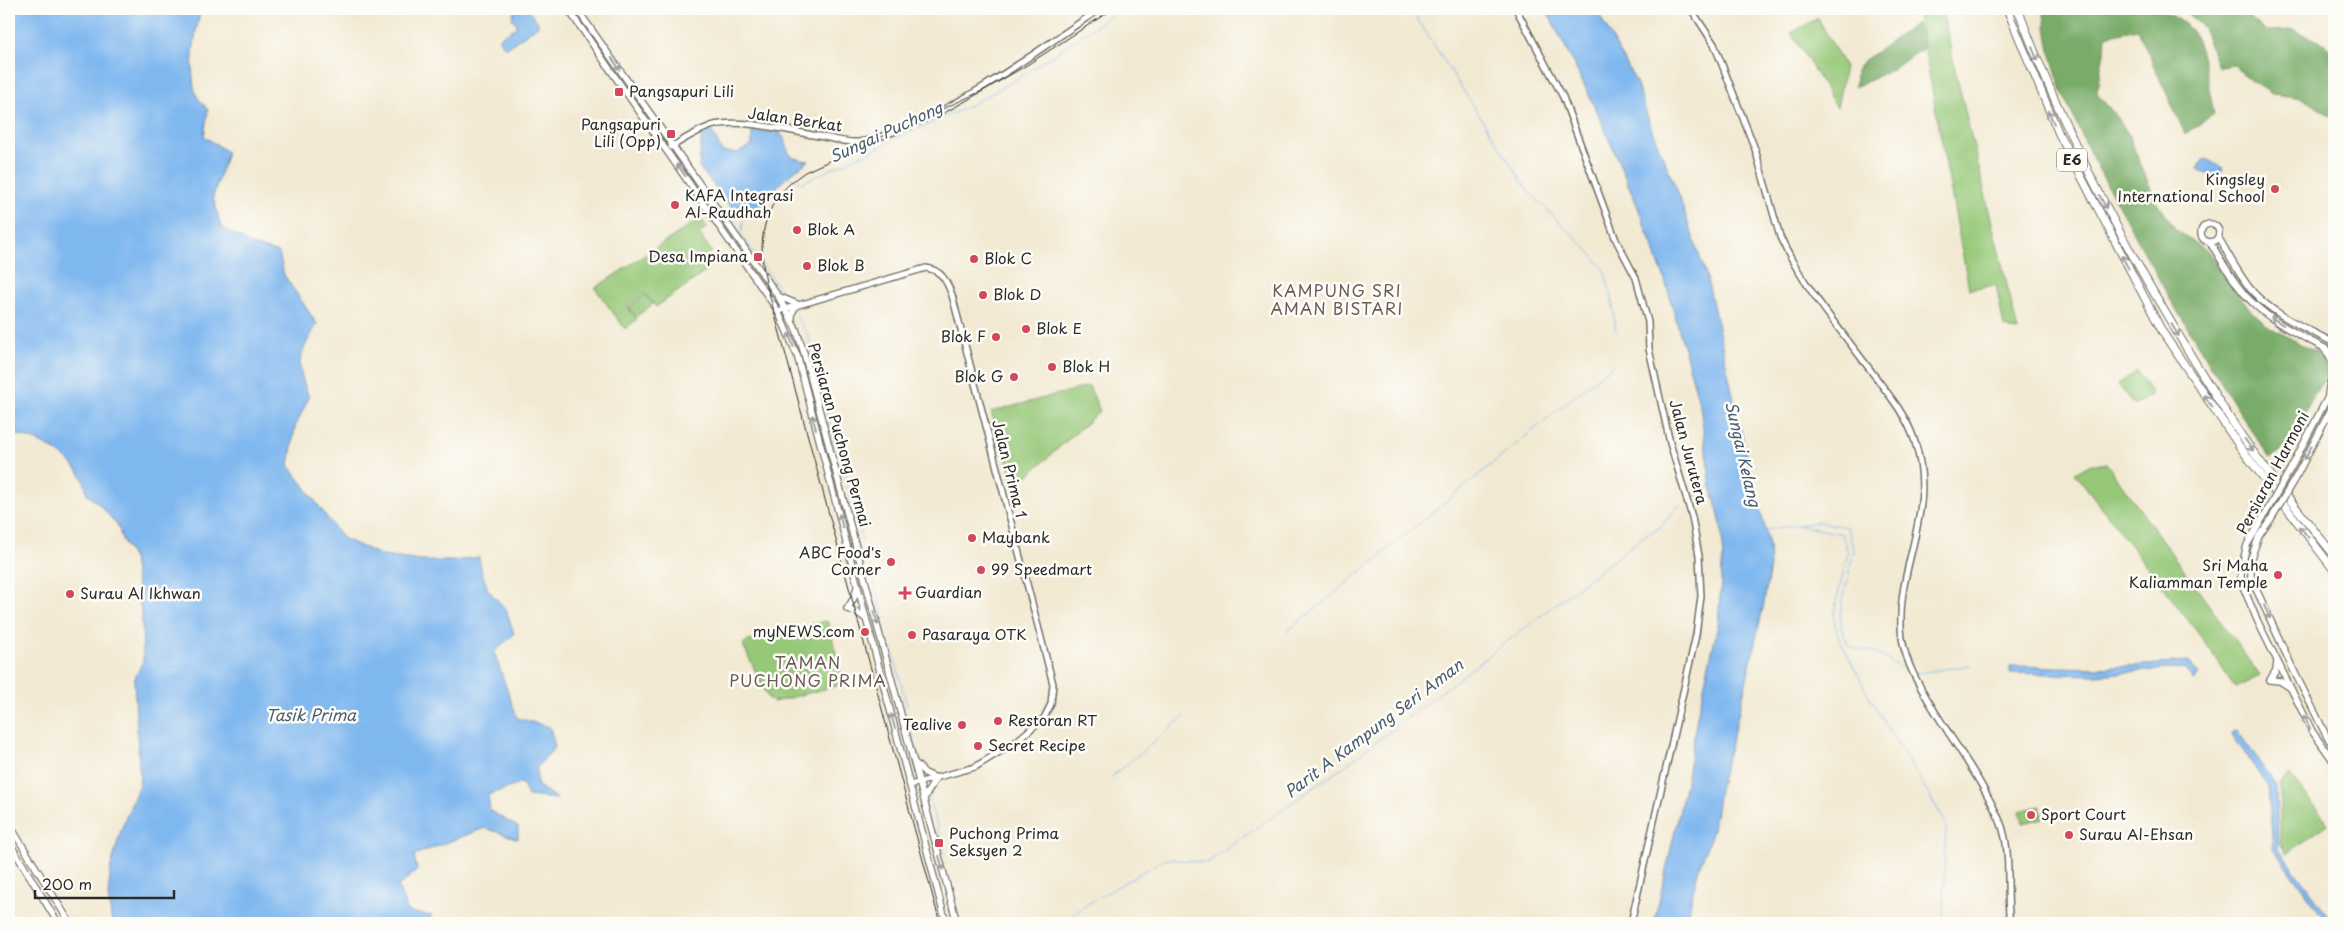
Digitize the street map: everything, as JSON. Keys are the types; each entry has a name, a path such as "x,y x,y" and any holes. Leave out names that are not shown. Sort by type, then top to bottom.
{"highway":[{"name":"E6","path":"2007,9 2058,134 2148,305 2184,366 2240,448 2334,570"},
{"name":"E6","path":"2018,9 2064,123 2115,225 2157,300 2246,442 2334,555"}],"main road":[{"name":"Persiaran Puchong Permai","path":"568,9 666,150 792,322 804,353 921,782 957,923"},
{"name":"Persiaran Puchong Permai","path":"577,9 778,296 827,469 946,923"},
{"path":"2334,342 2287,318 2259,298 2245,282 2218,237 2219,231 2216,226 2211,224 2205,226 2201,235 2204,240 2210,242 2250,301 2276,321 2334,353"},
{"path":"2210,242 2218,237"},
{"path":"778,296 797,304 792,313 792,322"},
{"path":"2320,345 2330,357 2334,367 2328,396"},
{"name":"Persiaran Harmoni","path":"2334,385 2248,545 2241,570 2241,582 2277,662 2312,732 2334,762"},
{"name":"Persiaran Harmoni","path":"2334,403 2298,472 2259,536 2251,558 2251,578 2293,670 2327,737 2334,746"},
{"path":"827,469 834,466"},
{"path":"857,585 854,598 847,609 857,612 866,619"},
{"path":"2277,662 2276,670 2270,680 2280,681 2291,688"},
{"path":"915,762 925,773 936,778 925,798"},
{"path":"9,824 70,923"},
{"path":"9,842 58,923"}],"street":[{"name":"Jalan Berkat","path":"666,150 698,131 713,125 732,124 777,128 857,142 874,139 924,119 960,101 1008,72 1100,9"},
{"name":"Jalan Jurutera","path":"1516,9 1563,97 1616,240 1636,278 1648,322 1649,348 1670,443 1692,517 1699,556 1701,596 1696,635 1631,923"},
{"path":"1691,9 1714,44 1755,149 1776,224 1786,250 1900,411 1914,438 1919,456 1924,494 1903,596 1902,637 1912,672 2000,823 2007,861 2010,923"},
{"name":"Jalan Prima 1","path":"781,309 926,268 933,269 944,277 952,295 1053,684 1051,704 1044,718 1027,733 975,767 910,785"}],"green space":[{"path":"1917,9 1942,9 2018,331 2004,327 1996,285 1969,289"},
{"path":"2043,9 2157,9 2183,23 2195,36 2205,69 2214,114 2185,134 2137,29 2106,36 2097,94 2118,118 2128,134 2155,199 2176,230 2208,251 2252,312 2268,326 2317,353 2326,364 2327,372 2324,380 2313,396 2292,441 2270,458 2248,426 2171,301 2093,159 2063,95 2050,52"},
{"path":"2182,9 2240,9 2266,31 2293,30 2326,44 2334,58 2334,118 2302,98 2272,94 2246,77 2234,65 2218,67 2203,27"},
{"path":"1818,18 1845,67 1837,108 1791,33"},
{"path":"1917,23 1923,41 1923,49 1889,71 1855,87 1856,71 1862,62"},
{"path":"701,218 707,228 699,233 712,252 701,260 708,270 656,307 645,293 627,306 637,319 625,329 595,288"},
{"path":"645,295 653,304 636,317 629,307"},
{"path":"2137,371 2152,394 2134,406 2118,384"},
{"path":"1089,386 1100,411 1015,487 991,412"},
{"path":"2091,464 2107,464 2260,676 2235,688 2208,646 2075,473"},
{"path":"825,621 828,622 844,684 774,702 768,698 743,645 745,642"},
{"path":"2290,775 2328,824 2287,854 2280,844 2280,783"},
{"name":"Sport Court","path":"2040,806 2043,818 2023,823 2020,811"}],"water":[{"name":"Tasik Prima","path":"9,9 201,9 193,50 193,81 197,96 208,110 204,136 227,152 213,197 221,227 252,245 279,253 284,275 317,324 306,344 301,359 301,374 309,397 295,427 289,465 342,538 383,556 422,561 454,561 479,557 488,590 506,609 514,634 494,652 517,718 550,727 555,747 537,767 537,785 557,799 528,796 522,783 488,795 490,811 518,827 518,839 485,828 414,855 417,870 398,887 408,912 432,916 422,923 112,923 108,896 111,866 121,830 140,782 134,680 143,661 142,618 133,559 122,539 118,526 100,505 87,494 84,482 78,471 69,461 47,446 9,433"},
{"path":"527,9 538,22 538,26 506,48 499,38 516,27 517,24 512,19 514,11"},
{"name":"Sungai Kelang","path":"1546,9 1596,9 1636,82 1653,133 1677,190 1707,278 1769,545 1770,566 1764,603 1745,688 1719,789 1713,830 1698,871 1686,923 1654,923 1686,782 1697,717 1718,625 1723,550 1721,524 1711,486 1700,406 1665,280 1637,205 1597,111"},
{"path":"711,129 722,152 737,153 752,145 752,131 779,132 784,138 790,155 809,161 781,183 759,211 736,213 699,167 702,133"},
{"path":"2204,158 2223,168 2217,180 2198,169"},
{"path":"2189,662 2199,675 2193,680 2187,669 2181,668 2096,675 2010,673 2010,666 2100,668"},
{"path":"2237,730 2276,786 2278,848 2334,923 2327,923 2273,848 2268,787 2231,733"}],"waterway":[{"name":"Sungai Puchong","path":"785,175 801,183 973,104 1023,75 1121,9"},
{"path":"1411,9 1528,191 1590,252 1604,270 1611,293 1616,331"},
{"name":"Sungai Puchong","path":"745,212 741,235 780,290"},
{"name":"Sungai Puchong","path":"797,317 808,335 837,456"},
{"path":"1287,632 1614,364"},
{"name":"Sungai Puchong","path":"845,474 862,541"},
{"name":"Parit A Kampung Seri Aman","path":"1693,498 1711,486"},
{"name":"Parit A Kampung Seri Aman","path":"1062,923 1089,903 1163,860 1207,863 1346,765 1647,534 1661,527 1679,505"},
{"path":"1799,525 1819,522 1847,527 1854,551 1840,614 1842,631 1848,645 1857,649 1875,652 1901,668 1908,670"},
{"path":"1765,530 1797,525 1842,534 1848,553 1834,612 1835,625 1839,638 1871,700 1946,823 1943,923"},
{"name":"Sungai Puchong","path":"869,563 882,612"},
{"name":"Sungai Puchong","path":"892,648 907,706"},
{"path":"1915,672 1920,673 1971,665"},
{"path":"1110,778 1185,716"},
{"name":"Sungai Puchong","path":"912,732 920,764"},
{"name":"Sungai Puchong","path":"929,798 945,855"}],"tram line":[{"path":"940,923 766,282 763,265 763,234 766,220 780,194 805,172 986,89 1027,65 1113,9"}],"place":[{"name":"Pangsapuri Lili","path":"619,92"},
{"name":"Pangsapuri Lili (Opp)","path":"671,134"},
{"name":"Kingsley International School","path":"2275,189"},
{"name":"KAFA Integrasi Al-Raudhah","path":"675,205"},
{"name":"Blok A","path":"797,230"},
{"name":"Desa Impiana","path":"758,257"},
{"name":"Blok C","path":"974,259"},
{"name":"Blok B","path":"807,266"},
{"name":"Blok D","path":"983,295"},
{"name":"Blok E","path":"1026,329"},
{"name":"Blok F","path":"996,337"},
{"name":"Blok H","path":"1052,367"},
{"name":"Blok G","path":"1014,377"},
{"name":"Maybank","path":"972,538"},
{"name":"ABC Food's Corner","path":"891,562"},
{"name":"99 Speedmart","path":"981,570"},
{"name":"Sri Maha Kaliamman Temple","path":"2278,575"},
{"name":"Guardian","path":"905,593"},
{"name":"Surau Al Ikhwan","path":"70,594"},
{"name":"myNEWS.com","path":"865,632"},
{"name":"Pasaraya OTK","path":"912,635"},
{"name":"Restoran RT","path":"998,721"},
{"name":"Tealive","path":"962,725"},
{"name":"Secret Recipe","path":"978,746"},
{"name":"Sport Court","path":"2031,815"},
{"name":"Surau Al-Ehsan","path":"2069,835"},
{"name":"Puchong Prima Seksyen 2","path":"939,843"}],"district":[{"name":"KAMPUNG SRI AMAN BISTARI","path":"1337,300"},
{"name":"TAMAN PUCHONG PRIMA","path":"808,672"}]}
